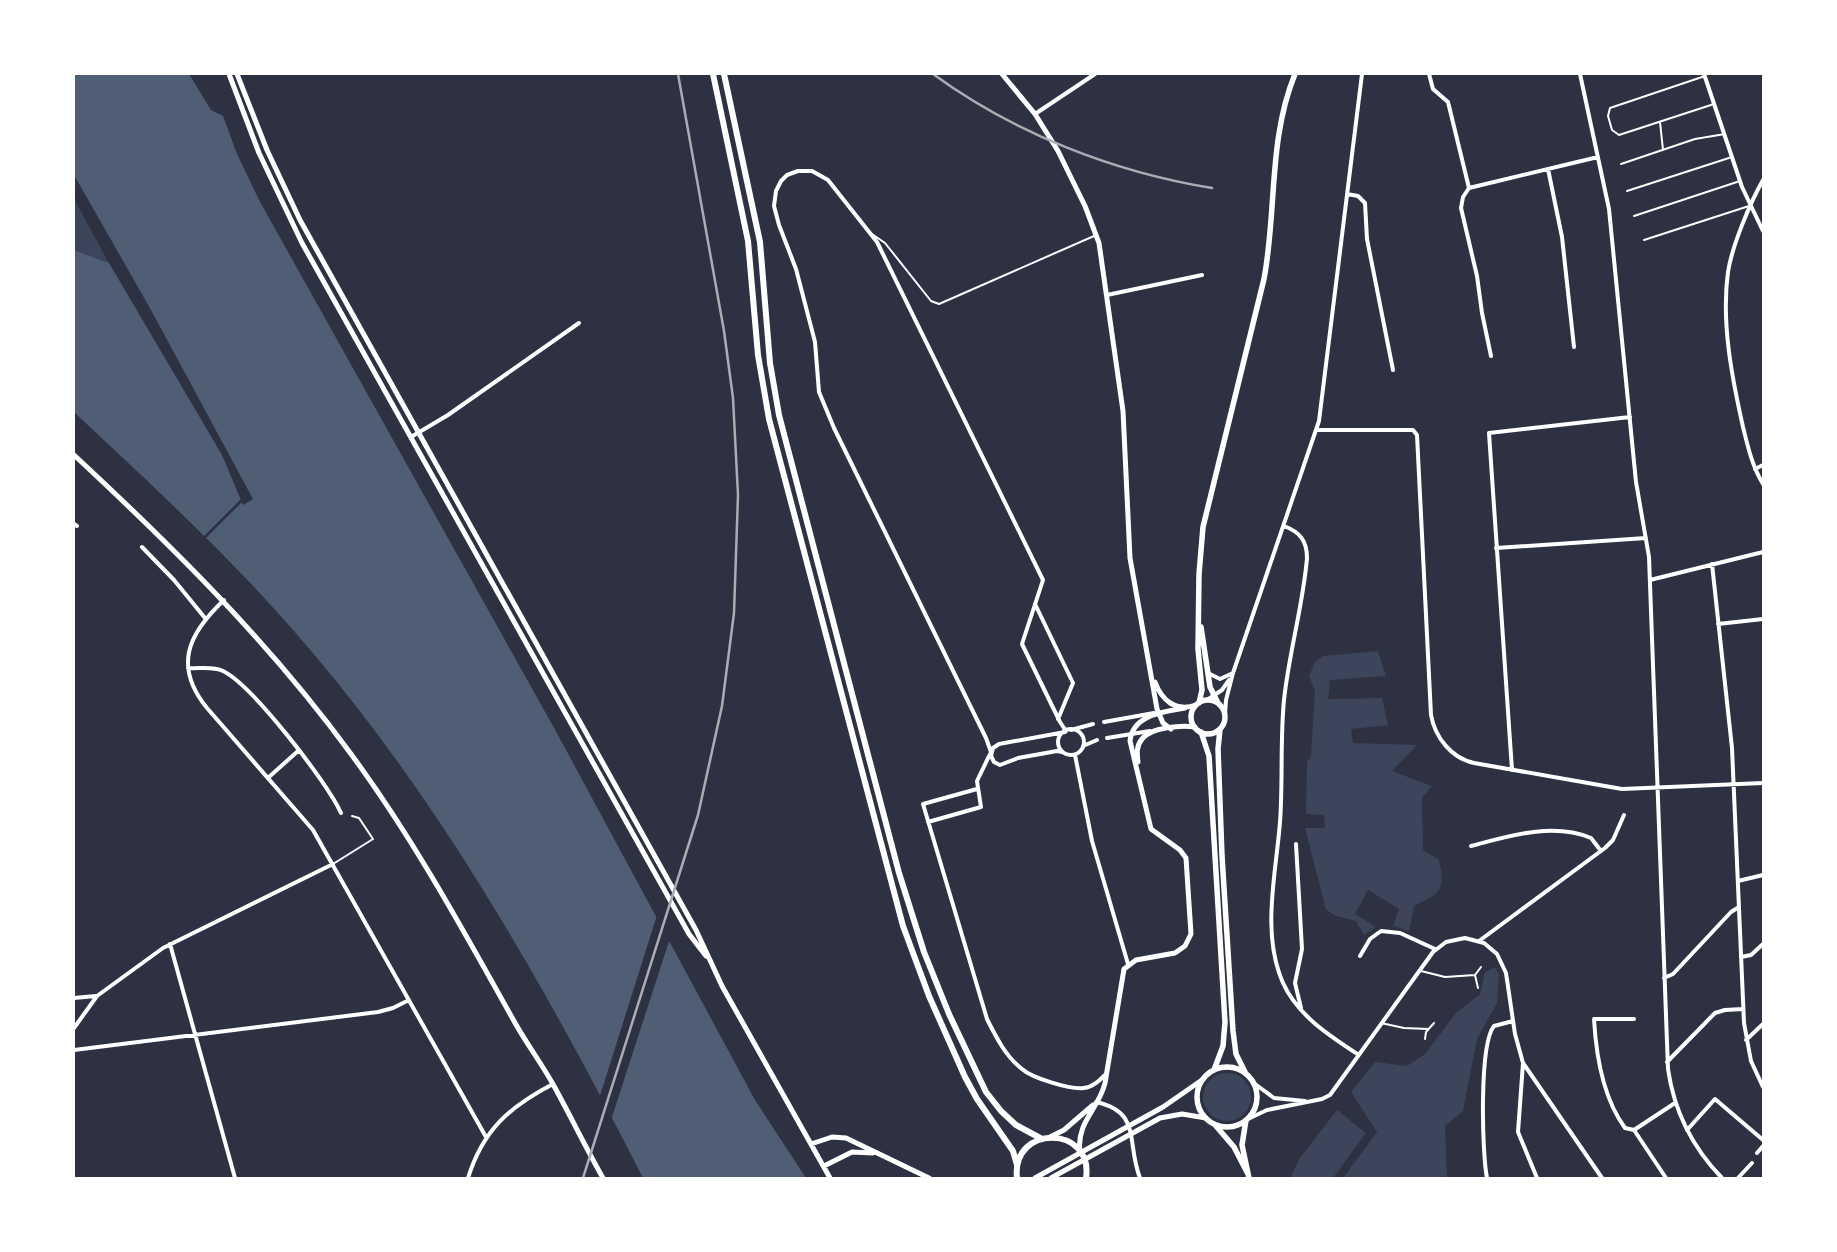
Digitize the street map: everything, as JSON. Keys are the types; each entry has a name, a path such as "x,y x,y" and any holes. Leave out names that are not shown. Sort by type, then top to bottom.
{"highway":[{"path":"712,74 749,249 757,345 766,403 892,888 920,972 945,1033 974,1094 1013,1151 1017,1164 1017,1178"},
{"path":"724,74 760,242 768,347 779,415 908,903 936,984 983,1086 997,1106 1016,1125 1042,1139"},
{"path":"1017,1164 1027,1147 1050,1137 1067,1141 1080,1152 1092,1178"},
{"path":"1086,1178 1087,1170"}],"main road":[{"path":"1220,729 1211,734 1201,732 1195,727 1192,716 1202,690 1198,650 1199,574 1204,520 1264,279 1269,243 1275,150 1284,107 1295,74"},
{"path":"1199,613 1208,672 1214,697 1225,714 1224,722 1220,729 1218,749 1222,865 1233,1031 1236,1054 1245,1072 1255,1084 1257,1103 1248,1119 1242,1141 1248,1176"},
{"path":"1197,704 1207,700 1218,703"},
{"path":"1201,732 1209,756 1225,1022 1223,1046 1214,1070"},
{"path":"1245,1072 1229,1066 1214,1070 1202,1080 1198,1090 1197,1101 1206,1118 1232,1144 1248,1176"},
{"path":"1214,1124 1233,1127 1248,1119"}],"street":[{"path":"229,74 259,153 289,218 689,934 709,960"},
{"path":"238,74 264,144 293,206 696,930 709,960 830,1178"},
{"path":"1002,74 1035,114 1077,188 1096,235 1123,411 1130,562 1153,677 1158,713 1163,723 1171,729"},
{"path":"1035,114 1095,74"},
{"path":"1225,714 1226,700 1233,673 1316,430 1362,74"},
{"path":"1429,74 1433,89 1448,102 1469,188"},
{"path":"1580,74 1609,209 1636,482 1646,538 1650,580 1667,1062 1676,1103 1687,1130 1700,1152 1722,1178"},
{"path":"1705,75 1740,181 1763,231"},
{"path":"1491,356 1477,276 1461,208 1463,197 1469,188 1598,157"},
{"path":"1548,169 1561,230 1574,347"},
{"path":"1075,755 1055,751 1018,758 1000,765 994,762 984,733 834,428 819,392 816,348 796,268 779,225 774,206 776,191 784,177 798,171 812,171 828,180 870,232 884,254 1043,580 1022,644 1058,719 1067,731 1081,735 1083,746"},
{"path":"1763,180 1750,205 1730,264 1727,291 1730,366 1755,469 1763,484"},
{"path":"1346,194 1358,196 1365,203 1366,239 1393,370"},
{"path":"1106,294 1202,275"},
{"path":"411,437 579,323"},
{"path":"1512,770 1489,433 1630,417"},
{"path":"1316,430 1413,430 1417,435 1430,703 1433,725 1444,744 1462,759 1622,790 1763,783"},
{"path":"74,455 157,532 224,600 310,700 395,818 553,1084 603,1178"},
{"path":"1755,469 1763,465"},
{"path":"1284,526 1294,530 1303,539 1308,558 1284,701 1281,814 1271,934 1273,950 1280,975 1288,992 1301,1010 1318,1026 1359,1055"},
{"path":"1496,548 1646,538"},
{"path":"142,547 174,580 206,618"},
{"path":"1650,580 1763,552"},
{"path":"1712,564 1730,724 1746,1040 1753,1066 1763,1087"},
{"path":"224,600 206,618 191,643 188,668 198,695 306,820 333,864 486,1138"},
{"path":"1035,604 1073,683 1058,719"},
{"path":"1718,624 1763,619"},
{"path":"188,668 218,669 238,681 298,751 341,813"},
{"path":"1208,672 1220,679 1233,673"},
{"path":"1207,700 1214,697 1225,687 1233,673"},
{"path":"1153,677 1165,700 1185,708"},
{"path":"1104,722 1185,708 1197,704"},
{"path":"1080,1152 1081,1128 1103,1090 1121,978 1128,964 1139,959 1175,953 1185,946 1192,930 1186,858 1180,850 1151,828 1130,744 1132,734 1143,720 1158,713"},
{"path":"928,822 981,807 977,781 990,753 999,744 1093,724"},
{"path":"1107,738 1195,727"},
{"path":"1062,752 1058,742 1067,731"},
{"path":"1138,773 1139,744 1145,736 1157,731"},
{"path":"1075,755 1083,746 1097,740"},
{"path":"268,777 298,751"},
{"path":"1075,755 1092,841 1128,964"},
{"path":"977,789 923,804 982,1007 1002,1046 1020,1068 1027,1073 1078,1089 1087,1088 1106,1074"},
{"path":"1479,941 1601,851 1612,840 1624,815"},
{"path":"1471,846 1521,833 1558,832 1591,838 1601,851"},
{"path":"1296,844 1302,949 1295,983 1301,1010"},
{"path":"74,1028 96,996 170,944 333,864"},
{"path":"1738,881 1763,875"},
{"path":"1664,978 1673,974 1731,912 1739,908"},
{"path":"1360,956 1370,938 1381,931 1400,933 1435,950"},
{"path":"1248,1119 1263,1111 1312,1101 1330,1095 1435,950 1455,939 1479,941 1495,951 1502,961 1506,973 1513,1021 1523,1063 1518,1132 1537,1178"},
{"path":"170,944 235,1178"},
{"path":"1741,956 1751,955 1763,944"},
{"path":"74,998 96,996"},
{"path":"74,1050 378,1012 393,1008 409,1000"},
{"path":"1667,1062 1715,1013 1725,1010 1743,1009"},
{"path":"1634,1019 1594,1019 1596,1054 1613,1106 1625,1128 1634,1130 1666,1178"},
{"path":"1487,1178 1483,1081 1489,1036 1494,1026 1513,1021"},
{"path":"1746,1040 1763,1024"},
{"path":"1523,1063 1602,1178"},
{"path":"1035,1178 1149,1114 1202,1080"},
{"path":"468,1178 486,1138 507,1112 553,1084"},
{"path":"1255,1084 1274,1098 1291,1101 1312,1101"},
{"path":"1687,1130 1715,1099 1763,1140"},
{"path":"1050,1137 1064,1130 1096,1103"},
{"path":"1096,1103 1113,1106 1124,1114 1140,1178"},
{"path":"1634,1130 1676,1103"},
{"path":"1050,1178 1153,1121 1182,1114 1206,1118"},
{"path":"811,1144 827,1138 842,1137 929,1178"},
{"path":"1757,1153 1763,1146"},
{"path":"824,1166 852,1152 878,1154"},
{"path":"1738,1178 1752,1163"}],"lane":[{"path":"1705,75 1610,108 1608,116 1612,130 1619,135 1715,104"},
{"path":"1660,122 1663,150"},
{"path":"1621,164 1696,139 1724,134"},
{"path":"1627,191 1732,157"},
{"path":"1634,216 1740,181"},
{"path":"1644,240 1750,205"},
{"path":"870,232 885,243 929,299 936,304 1096,235"},
{"path":"333,864 373,839 359,818 352,816"},
{"path":"1419,970 1445,977 1475,975 1481,967"},
{"path":"1475,975 1478,988"},
{"path":"1425,1039 1428,1028 1434,1023"},
{"path":"1381,1024 1404,1028 1428,1028"}],"shaded area":[{"path":"74,74 189,74 211,110 223,116 237,154 259,200 558,735 755,1100 806,1178 643,1178 570,1040 492,905 451,839 361,712 312,652 256,589 196,528 74,412 74,250 109,263 222,455 243,505 253,499 151,310 74,175"},
{"path":"74,199 109,263 74,250"},
{"path":"1378,651 1386,676 1330,680 1328,699 1382,698 1388,725 1351,729 1353,743 1417,745 1392,771 1432,786 1422,798 1423,850 1439,860 1442,878 1439,890 1435,894 1414,906 1409,931 1393,926 1399,909 1368,890 1355,914 1376,927 1364,935 1356,921 1336,916 1326,910 1305,828 1325,828 1324,815 1306,814 1307,762 1311,756 1315,691 1309,676 1315,662 1323,656"},
{"path":"1495,967 1499,975 1497,1003 1477,1039 1463,1111 1445,1126 1447,1178 1343,1178 1377,1132 1351,1092 1375,1062 1407,1066 1425,1054 1456,1013 1480,994 1485,972"},
{"path":"1227,1073 1236,1075 1244,1080 1249,1088 1251,1097 1249,1106 1244,1114 1236,1119 1227,1121 1218,1119 1210,1114 1205,1106 1203,1097 1205,1088 1210,1080 1218,1075"},
{"path":"1337,1110 1366,1133 1333,1178 1290,1178 1300,1158"}],"pier":[{"path":"243,497 244,500 205,539 203,537"},
{"path":"658,912 671,935 611,1120 599,1099"}],"railway":[{"path":"583,1178 698,815 722,706 734,613 738,495 733,398 724,331 678,74"},
{"path":"933,74 997,114 1031,132 1066,147 1138,172 1212,188"}]}
